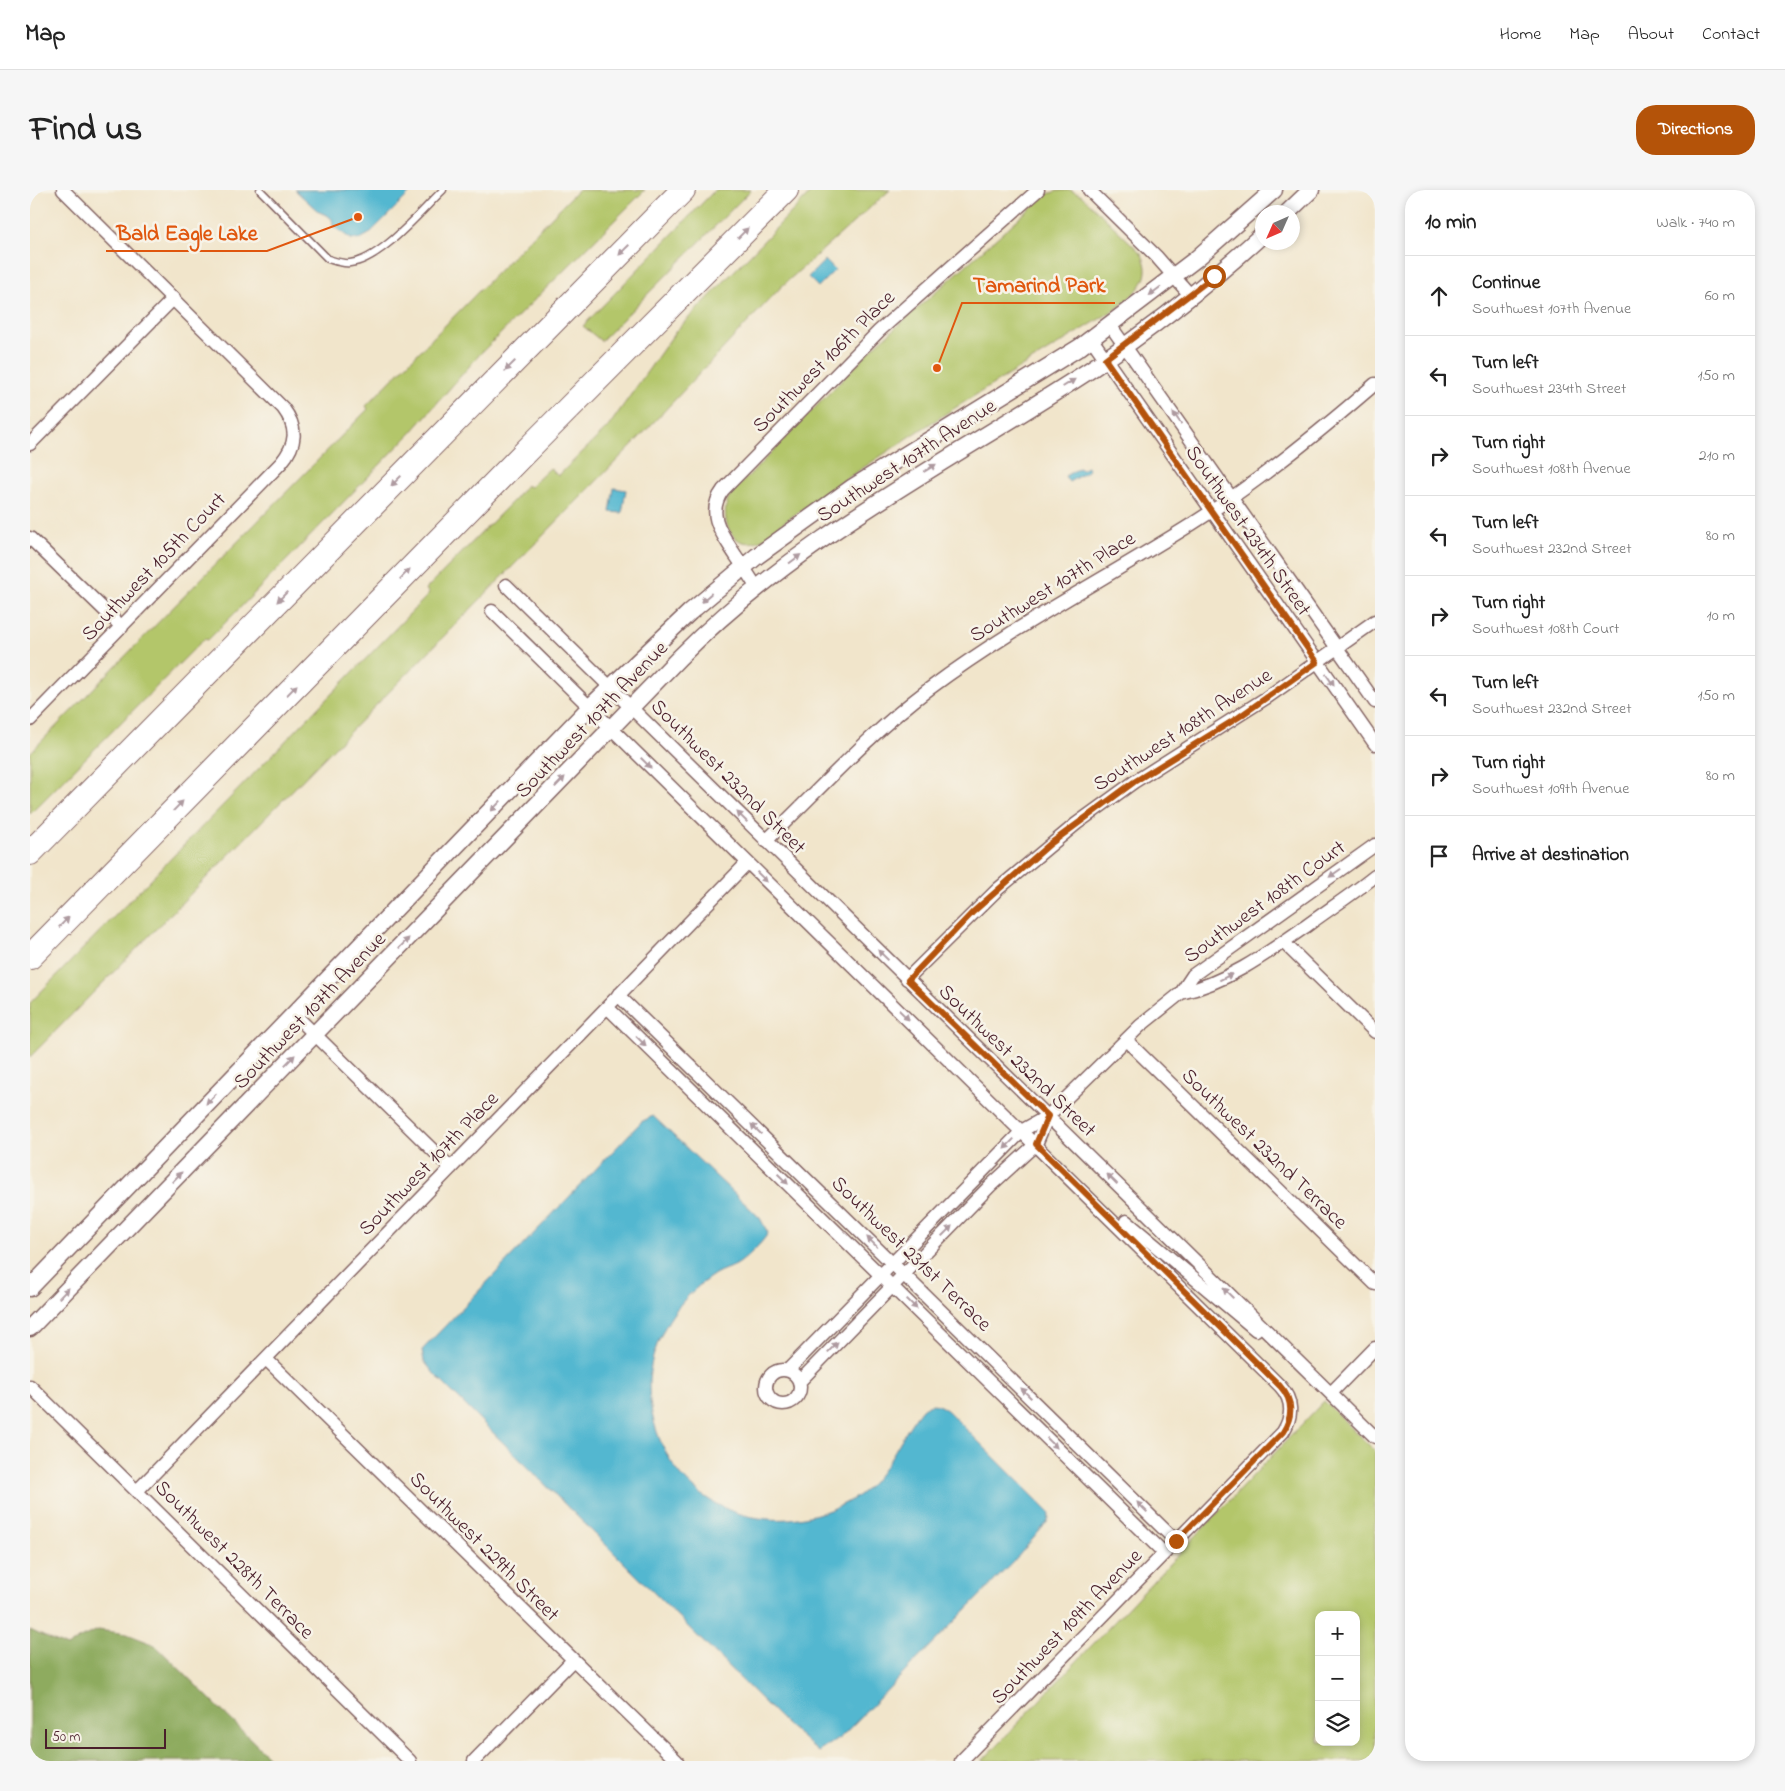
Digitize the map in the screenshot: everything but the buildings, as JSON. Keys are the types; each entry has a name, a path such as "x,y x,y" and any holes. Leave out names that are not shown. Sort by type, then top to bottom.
{"highway":[{"path":"30,853 683,190"},
{"path":"30,957 536,441 786,190"}],"street":[{"path":"30,444 174,298 63,190"},
{"name":"Southwest 106th Place","path":"757,588 722,535 716,522 716,505 723,490 879,331 1038,190"},
{"path":"1089,190 1191,296"},
{"name":"Southwest 107th Avenue","path":"30,1288 590,707 690,612 744,567 853,487 1060,359 1110,325 1174,277 1274,190"},
{"path":"1295,205 1311,190"},
{"name":"Southwest 107th Avenue","path":"30,1328 689,648 757,588 871,505 1105,359 1191,296 1255,241"},
{"name":"Southwest 105th Court","path":"30,720 281,463 289,452 295,433 292,422 283,408 174,298"},
{"name":"Southwest 234th Street","path":"1110,325 1375,702"},
{"name":"Southwest 234th Street","path":"1091,338 1375,744"},
{"name":"Southwest 107th Place","path":"766,841 860,746 930,689 1006,637 1212,510 1307,441 1375,384"},
{"path":"30,538 122,627"},
{"name":"Southwest 232nd Street","path":"506,584 1375,1437"},
{"path":"492,611 747,863 1064,1171 1313,1376"},
{"name":"Southwest 108th Avenue","path":"908,980 973,912 1056,839 1134,782 1239,717 1375,622"},
{"name":"Southwest 108th Court","path":"788,1370 1023,1130 1048,1116 1156,1012 1181,993 1193,975 1375,845"},
{"name":"Southwest 107th Place","path":"137,1491 747,863"},
{"name":"Southwest 108th Court","path":"1181,993 1203,988 1224,978 1283,942 1375,876"},
{"path":"1283,942 1375,1032"},
{"name":"Southwest 231st Terrace","path":"618,995 1176,1541"},
{"name":"Southwest 231st Terrace","path":"607,1007 1164,1553"},
{"path":"294,1014 451,1168"},
{"name":"Southwest 232nd Terrace","path":"1126,1040 1375,1284"},
{"name":"Southwest 108th Court","path":"800,1382 904,1274 1036,1144 1048,1116"},
{"name":"Southwest 109th Avenue","path":"962,1761 1283,1432 1290,1418 1291,1405 1280,1386 1064,1171"},
{"path":"1331,1393 1375,1348"},
{"name":"Southwest 229th Street","path":"266,1359 677,1761"},
{"path":"781,1369 788,1370 793,1372 800,1382 798,1394 790,1402 778,1403 768,1396 765,1384 770,1374 781,1369"},
{"name":"Southwest 228th Terrace","path":"30,1386 410,1761"},
{"path":"474,1761 573,1660"}],"lane":[{"path":"260,190 328,259 341,264 351,264 367,259 389,242 443,190"}],"green space":[{"path":"578,190 645,190 480,354 410,434 235,613 208,640 204,639 30,814 30,753 368,409 366,406"},
{"path":"715,190 751,190 601,341 583,326"},
{"path":"813,190 890,190 782,286 636,441 30,1057 30,1003 429,594 426,589 515,499 526,485 530,487 550,468 558,476 608,427 676,331"},
{"path":"1070,190 1082,196 1141,253 1146,270 1145,277 1138,289 1119,307 907,438 787,520 763,539 743,542 736,539 727,525 725,515 729,496 875,346 1045,195 1057,191"},
{"path":"1324,1401 1375,1451 1375,1761 982,1761"},
{"path":"30,1630 67,1647 82,1637 98,1630 127,1634 155,1645 273,1761 30,1761"}],"water":[{"path":"295,190 413,190 369,234 360,239 351,239 333,226 332,219 319,212"},
{"path":"825,260 835,270 818,287 808,277"},
{"path":"1087,467 1089,470 1069,482 1065,476 1079,468 1081,470"},
{"path":"614,488 626,490 622,513 610,512"},
{"path":"653,1116 760,1218 768,1233 744,1259 736,1265 715,1274 684,1300 669,1321 657,1344 651,1366 649,1385 654,1423 671,1461 689,1484 712,1501 738,1513 766,1519 795,1518 824,1512 853,1499 864,1491 883,1469 913,1420 922,1409 935,1404 948,1411 1050,1513 1048,1521 1015,1560 841,1737 818,1752 785,1723 436,1376 424,1361 422,1350 641,1122"}],"place":[{"name":"Bald Eagle Lake","path":"358,217"},
{"name":"Tamarind Park","path":"937,368"}],"route":[{"path":"1176,1541 1283,1432 1290,1418 1291,1405 1289,1400 1284,1390 1036,1144 1048,1116 908,980 973,912 1050,844 1134,782 1239,717 1317,662 1105,359 1191,296 1214,276"}]}
